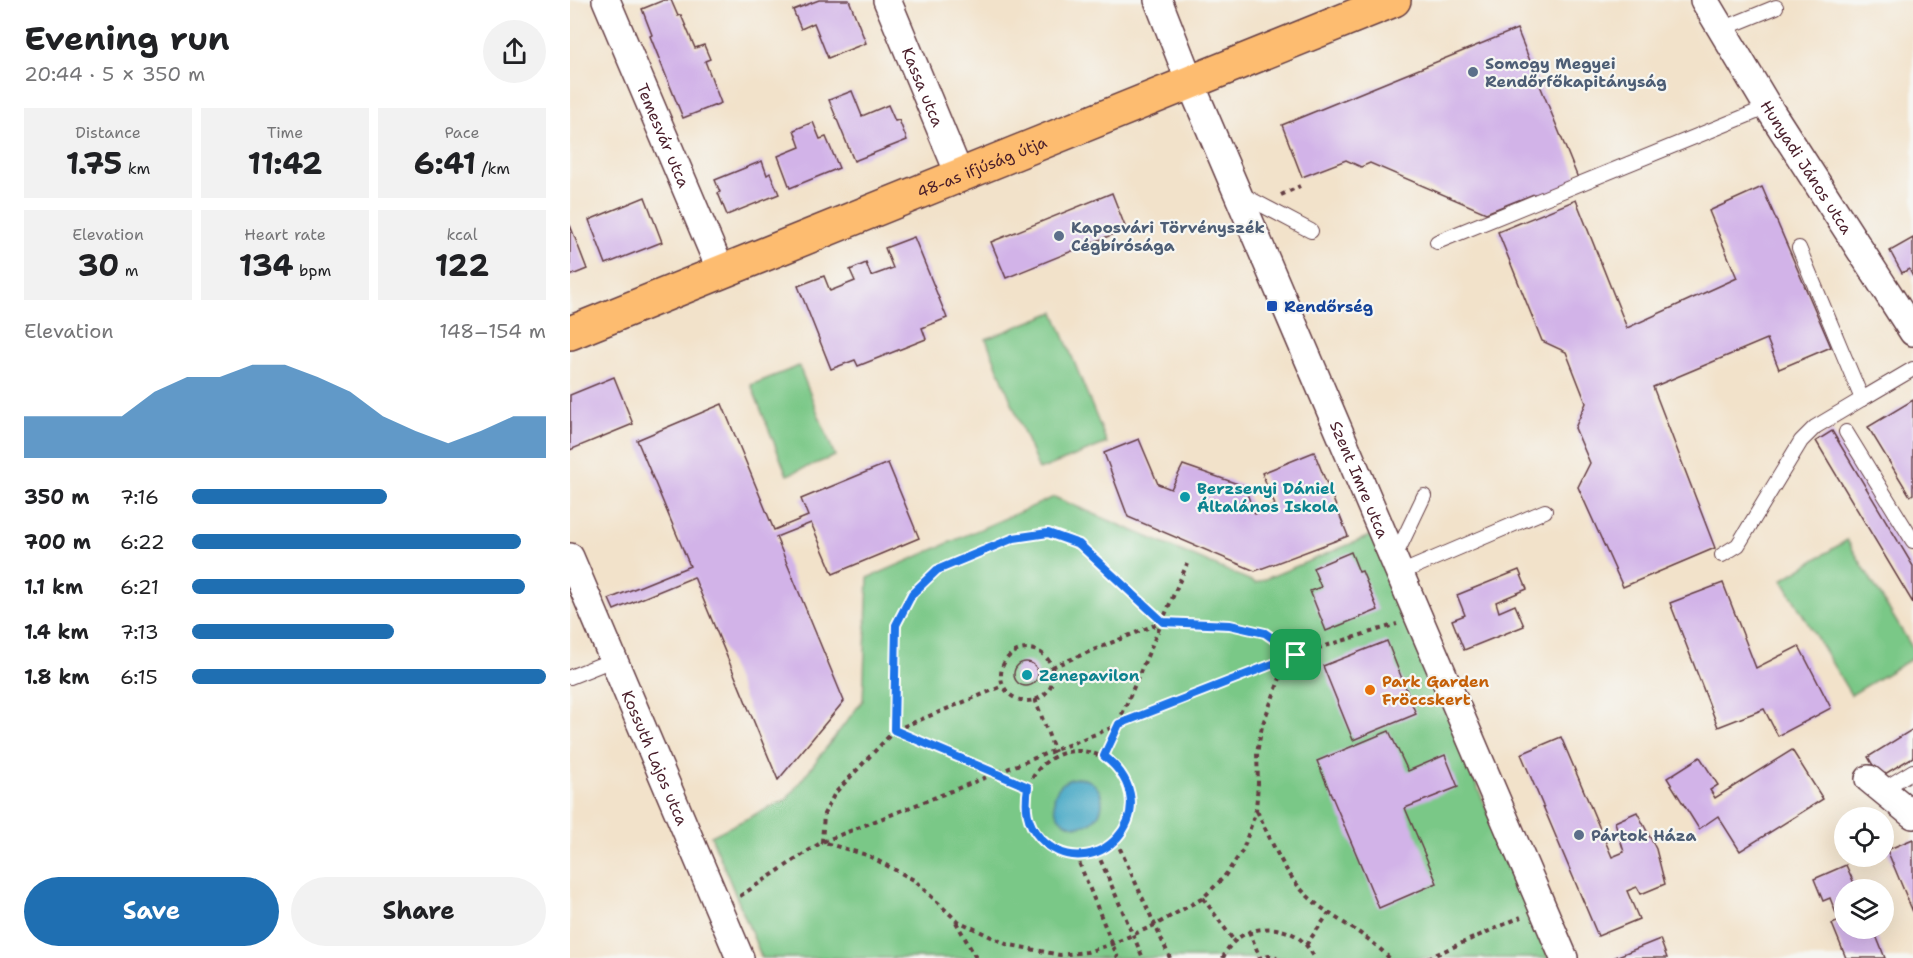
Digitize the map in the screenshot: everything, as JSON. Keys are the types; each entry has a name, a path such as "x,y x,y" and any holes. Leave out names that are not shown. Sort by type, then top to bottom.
{"main road":[{"name":"48-as ifjúság útja","path":"570,333 1394,0"}],"street":[{"name":"Temesvár utca","path":"606,0 721,272"},
{"name":"Kassa utca","path":"887,0 960,176"},
{"name":"Szent Imre utca","path":"1158,0 1190,82 1564,958"},
{"name":"Hunyadi János utca","path":"1704,0 1768,106 1913,332"},
{"name":"Kossuth Lajos utca","path":"570,557 741,958"},
{"path":"1875,784 1913,815"}],"lane":[{"path":"1722,29 1776,7"},
{"path":"1437,242 1768,106"},
{"path":"1237,192 1311,231"},
{"path":"1798,248 1863,399"},
{"path":"1722,555 1737,545 1801,441 1815,427 1913,369"},
{"path":"1846,432 1913,541"},
{"path":"1397,566 1424,496"},
{"path":"1397,566 1545,511"},
{"path":"570,677 615,659"},
{"path":"1875,784 1913,771"}],"path":[{"path":"894,730 896,625 912,594 937,570 1014,538 1048,533 1079,544 1163,622"},
{"path":"1104,756 1186,564"},
{"path":"720,910 822,842 1296,655 1419,618"},
{"path":"1052,667 1163,622 1230,625 1265,633 1296,655"},
{"path":"1030,649 1042,654 1052,667 1053,676 1050,687 1035,699 1018,700 1003,686 1001,669 1012,653 1030,649"},
{"path":"822,842 867,855 914,880 956,920 1006,944 1060,957 1112,944 1155,925 1203,898 1224,878 1243,850 1256,810 1257,753 1262,726 1280,678 1296,655"},
{"path":"822,842 824,814 835,793 894,730 1003,686"},
{"path":"1035,699 1055,752"},
{"path":"894,730 1028,787"},
{"path":"1089,751 1104,756 1125,778 1131,793 1131,809 1127,824 1116,840 1097,852 1076,855 1060,852 1046,844 1035,833 1028,819 1026,802 1028,787 1035,773 1055,752 1089,751"},
{"path":"1256,810 1282,864 1310,899 1359,931 1389,958"},
{"path":"1116,840 1170,958"},
{"path":"1097,852 1143,958"},
{"path":"1076,855 1118,958"},
{"path":"1203,898 1234,941"},
{"path":"1428,958 1542,907"},
{"path":"1306,945 1329,913"},
{"path":"956,920 976,958"},
{"path":"1223,958 1234,941 1250,931 1265,928 1281,930 1296,936 1315,958"},
{"path":"1250,931 1260,958 1269,956 1277,958"}],"green space":[{"path":"1054,312 1107,443 1039,470 986,339"},
{"path":"799,366 835,456 787,475 751,385"},
{"path":"1054,497 1256,583 1372,535 1549,958 762,958 711,836 787,799 863,700 868,578"},
{"path":"1847,540 1913,649 1913,658 1851,695 1782,580"}],"water":[{"path":"1073,778 1083,778 1095,785 1102,797 1102,807 1095,819 1083,826 1073,826 1058,815 1054,807 1054,797 1065,782"}],"building":[{"path":"664,0 671,0 678,16 681,15 695,48 704,45 710,59 705,61 721,103 683,118 650,36 652,35 642,9"},
{"path":"819,0 849,0 866,43 828,58 814,23 801,29 793,10"},
{"name":"Somogy Megyei Rendőrfőkapitányság","path":"1517,29 1580,183 1537,200 1534,194 1486,213 1370,163 1361,167 1346,160 1302,177 1282,125"},
{"path":"852,91 862,116 888,105 895,121 899,120 907,140 854,161 829,100"},
{"path":"813,122 820,139 826,137 839,168 790,188 778,156 800,147 794,130"},
{"path":"762,161 767,175 770,173 779,194 727,215 715,180"},
{"path":"1762,187 1831,347 1779,369 1767,339 1653,387 1715,548 1623,587 1578,487 1590,463 1575,428 1586,403 1566,352 1542,341 1498,232 1576,200 1627,328 1737,278 1709,211"},
{"name":"Kaposvári Törvényszék Cégbírósága","path":"1112,193 1126,229 1006,278 991,242"},
{"path":"645,197 662,242 606,264 589,220"},
{"path":"570,225 587,269 570,276"},
{"path":"914,237 947,318 922,328 926,339 858,366 855,360 831,369 798,286 824,276 830,291 855,281 850,270 866,263 871,276 893,268 885,248"},
{"path":"1913,238 1913,277 1909,269 1902,273 1890,251"},
{"path":"614,377 633,424 570,450 570,395"},
{"path":"1913,400 1913,494 1910,496 1868,427"},
{"path":"722,404 774,530 808,516 801,499 888,463 919,538 833,574 811,523 776,537 844,701 778,780 694,577 614,610 609,599 690,566 637,440"},
{"path":"1832,431 1913,566 1913,603 1816,441"},
{"name":"Berzsenyi Dániel Általános Iskola","path":"1139,439 1158,484 1171,489 1183,465 1244,486 1255,514 1275,505 1262,473 1314,452 1348,536 1255,571 1128,517 1104,453"},
{"path":"1351,552 1359,572 1362,571 1378,610 1326,631 1310,591 1321,587 1313,568"},
{"path":"1519,570 1527,589 1496,602 1499,612 1515,605 1524,626 1464,650 1452,620 1465,615 1457,595"},
{"path":"1723,583 1756,668 1799,646 1831,708 1778,736 1764,709 1718,727 1670,603"},
{"name":"Park Garden Fröccskert","path":"1387,641 1416,714 1353,740 1323,666"},
{"path":"1026,662 1035,665 1038,674 1035,683 1026,686 1017,683 1014,674 1017,665"},
{"path":"1913,729 1913,757 1880,777 1868,757"},
{"path":"1389,731 1408,771 1445,755 1458,787 1405,808 1437,883 1379,908 1317,761"},
{"name":"Pártok Háza","path":"1561,737 1612,857 1624,852 1615,822 1637,812 1656,849 1665,884 1641,894 1637,887 1627,891 1639,919 1598,936 1521,754"},
{"path":"1792,750 1823,799 1740,851 1718,816 1699,829 1667,778 1700,757 1718,785 1710,790 1715,798"},
{"path":"1913,839 1913,912 1894,867 1894,847"},
{"path":"1841,867 1847,867 1852,879 1834,879 1834,908 1830,898 1823,901 1814,879"},
{"path":"1660,939 1667,958 1613,958"},
{"path":"1838,939 1877,939 1885,958 1846,958"}],"place":[{"name":"Somogy Megyei Rendőrfőkapitányság","path":"1473,72"},
{"name":"Kaposvári Törvényszék Cégbírósága","path":"1059,236"},
{"name":"Rendőrség","path":"1272,306"},
{"name":"Berzsenyi Dániel Általános Iskola","path":"1185,497"},
{"name":"Zenepavilon","path":"1027,675"},
{"name":"Park Garden Fröccskert","path":"1370,690"},
{"name":"Pártok Háza","path":"1579,835"}],"route":[{"path":"1048,533 1079,544 1163,622 1230,625 1265,633 1296,655 1119,724 1104,756 1125,778 1131,793 1131,809 1127,824 1116,840 1109,846 1087,855 1060,852 1046,844 1035,833 1028,819 1026,802 1028,787 894,730 896,625 912,594 937,570 1014,538 1048,533"}]}
